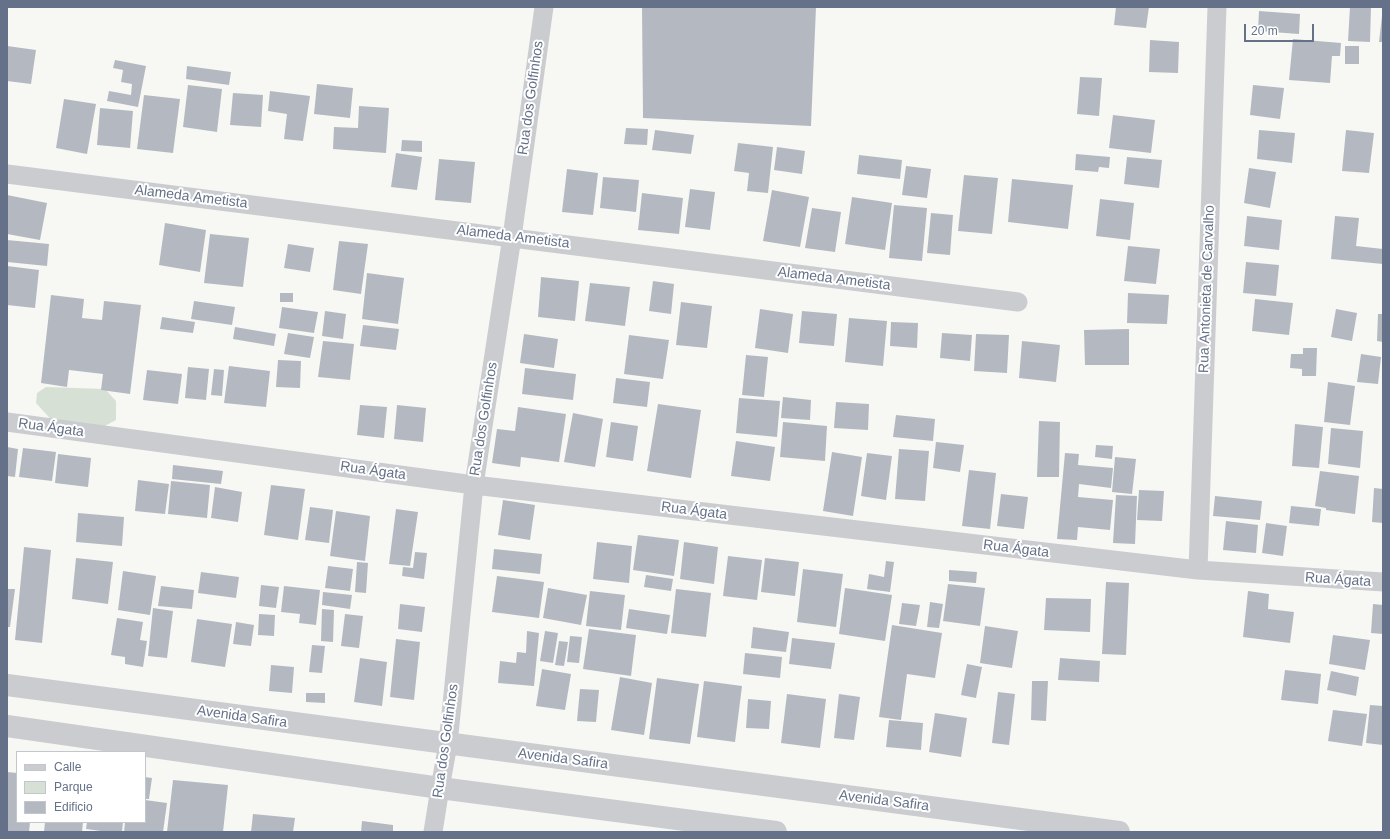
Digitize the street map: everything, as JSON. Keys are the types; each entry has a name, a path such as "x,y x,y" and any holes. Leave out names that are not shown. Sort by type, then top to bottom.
{"street":[{"name":"Rua dos Golfinhos","path":"433,832 448,744 474,485 512,237 544,7"},
{"name":"Rua Antonieta de Carvalho","path":"1198,570 1217,7"},
{"name":"Alameda Ametista","path":"7,174 1018,302"},
{"name":"Rua Ágata","path":"7,422 474,485 1198,570 1383,582"},
{"name":"Avenida Safira","path":"7,685 448,744 1000,824 1119,832"},
{"path":"7,726 440,788 776,832"}],"green space":[{"path":"46,387 105,389 116,401 116,420 97,430 56,425 36,403 37,393"}],"building":[{"path":"642,7 816,7 811,126 643,118"},
{"path":"1116,7 1149,7 1146,28 1114,25"},
{"path":"1350,7 1371,7 1370,42 1348,41"},
{"path":"1259,11 1300,14 1299,34 1258,31"},
{"path":"1382,16 1383,42 1379,42"},
{"path":"1293,39 1341,43 1340,56 1332,56 1330,83 1289,80"},
{"path":"1150,40 1179,42 1178,73 1149,72"},
{"path":"7,46 36,50 31,84 7,81"},
{"path":"1345,46 1359,46 1359,64 1345,64"},
{"path":"115,60 146,66 138,107 107,101 109,91 131,95 132,84 121,82 123,70 113,68"},
{"path":"187,66 231,72 229,85 186,79"},
{"path":"1080,77 1102,78 1099,116 1077,114"},
{"path":"317,84 353,88 350,118 314,114"},
{"path":"188,85 222,89 217,132 183,127"},
{"path":"1253,85 1284,88 1280,119 1250,115"},
{"path":"270,91 310,96 303,141 284,139 287,114 268,111"},
{"path":"233,93 263,95 261,127 230,125"},
{"path":"144,95 180,99 173,153 137,149"},
{"path":"64,99 96,104 87,154 56,148"},
{"path":"359,106 389,108 386,153 333,149 334,127 358,128"},
{"path":"100,108 133,111 130,148 97,145"},
{"path":"1113,115 1155,120 1151,153 1109,148"},
{"path":"626,128 648,129 647,145 624,144"},
{"path":"655,130 694,135 691,154 652,150"},
{"path":"1259,130 1295,133 1292,163 1257,159"},
{"path":"1346,130 1374,133 1369,173 1342,171"},
{"path":"402,140 422,141 422,152 401,151"},
{"path":"738,143 773,147 768,193 747,191 749,173 734,171"},
{"path":"777,147 805,151 802,174 774,170"},
{"path":"396,153 422,157 417,190 391,187"},
{"path":"1076,154 1110,157 1109,168 1099,167 1098,172 1075,170"},
{"path":"859,155 902,160 900,179 857,174"},
{"path":"1127,157 1162,160 1159,188 1124,184"},
{"path":"439,159 475,162 471,203 435,200"},
{"path":"906,166 931,169 927,198 902,195"},
{"path":"1249,168 1276,172 1270,208 1244,203"},
{"path":"567,169 598,173 593,215 562,212"},
{"path":"964,175 998,178 992,234 958,231"},
{"path":"603,177 639,180 636,212 600,208"},
{"path":"1012,179 1073,185 1068,229 1008,222"},
{"path":"690,189 715,192 710,230 685,227"},
{"path":"772,190 809,197 800,247 763,241"},
{"path":"642,193 683,198 679,234 638,230"},
{"path":"7,195 47,203 40,240 7,234"},
{"path":"852,197 892,203 885,250 845,244"},
{"path":"1100,199 1134,203 1130,240 1096,236"},
{"path":"894,205 927,208 922,261 889,258"},
{"path":"812,208 841,212 835,252 805,248"},
{"path":"931,213 953,215 950,255 927,253"},
{"path":"1247,216 1282,220 1279,250 1244,246"},
{"path":"1335,216 1359,218 1356,246 1383,249 1383,264 1331,259"},
{"path":"165,223 206,230 200,272 159,265"},
{"path":"210,234 249,238 243,287 204,283"},
{"path":"7,240 49,244 47,266 7,262"},
{"path":"339,241 368,244 361,294 333,290"},
{"path":"288,244 314,248 310,272 284,268"},
{"path":"1128,246 1160,249 1156,284 1124,281"},
{"path":"1246,262 1279,265 1276,296 1243,293"},
{"path":"7,266 39,270 35,308 7,305"},
{"path":"367,273 404,278 398,324 362,319"},
{"path":"541,277 579,281 575,321 538,317"},
{"path":"653,281 674,284 671,314 649,311"},
{"path":"590,283 630,287 625,326 585,321"},
{"path":"280,293 293,293 293,302 280,302"},
{"path":"1128,293 1169,295 1167,324 1127,323"},
{"path":"51,295 84,299 82,318 102,320 104,301 141,305 130,394 101,390 103,374 69,370 67,387 41,383"},
{"path":"1255,299 1293,303 1289,335 1252,331"},
{"path":"194,301 235,307 232,325 191,319"},
{"path":"681,302 712,306 707,348 676,345"},
{"path":"282,307 318,312 314,333 279,328"},
{"path":"760,309 793,314 788,353 755,348"},
{"path":"1336,309 1357,313 1352,341 1331,337"},
{"path":"325,311 346,314 343,339 322,336"},
{"path":"802,311 837,314 834,346 799,343"},
{"path":"1378,314 1383,314 1383,342 1377,341"},
{"path":"162,317 195,322 193,333 160,329"},
{"path":"849,318 887,321 883,366 845,362"},
{"path":"891,322 918,323 917,348 890,346"},
{"path":"363,325 399,329 396,350 360,346"},
{"path":"235,327 276,334 274,346 233,339"},
{"path":"1129,329 1129,365 1085,365 1084,330"},
{"path":"288,333 314,337 310,358 284,354"},
{"path":"942,333 972,335 970,361 940,358"},
{"path":"524,334 558,339 554,368 520,363"},
{"path":"976,334 1009,335 1007,373 974,371"},
{"path":"629,335 669,340 663,379 624,374"},
{"path":"323,341 354,344 350,380 318,377"},
{"path":"1022,341 1060,345 1056,382 1019,378"},
{"path":"1303,348 1317,348 1316,376 1302,376 1302,369 1290,368 1291,354 1303,354"},
{"path":"1361,354 1381,357 1378,384 1357,382"},
{"path":"746,355 768,357 764,397 742,395"},
{"path":"278,360 301,361 300,388 276,387"},
{"path":"229,366 270,371 266,407 224,403"},
{"path":"188,367 209,369 206,400 185,398"},
{"path":"525,368 576,374 573,400 522,394"},
{"path":"214,369 224,370 222,396 211,395"},
{"path":"147,370 182,374 178,404 143,400"},
{"path":"616,378 650,382 647,407 613,403"},
{"path":"1328,382 1355,386 1350,425 1324,422"},
{"path":"783,397 811,400 810,420 781,418"},
{"path":"739,398 780,401 777,437 736,433"},
{"path":"836,402 869,404 868,430 834,428"},
{"path":"658,404 701,410 691,478 647,471"},
{"path":"360,405 387,407 384,438 357,435"},
{"path":"397,405 426,408 423,442 394,439"},
{"path":"518,407 566,414 559,462 521,457 520,467 492,463 497,429 515,431"},
{"path":"573,413 603,419 595,467 564,462"},
{"path":"896,415 935,419 933,441 893,437"},
{"path":"1039,421 1060,422 1059,477 1037,477"},
{"path":"611,422 638,426 633,461 606,457"},
{"path":"783,422 827,426 825,461 780,457"},
{"path":"1295,424 1323,427 1319,468 1292,466"},
{"path":"1331,428 1363,431 1360,468 1328,464"},
{"path":"736,441 775,447 770,481 731,476"},
{"path":"936,442 964,445 960,472 933,468"},
{"path":"1096,445 1113,446 1112,459 1095,457"},
{"path":"7,447 18,449 15,477 7,476"},
{"path":"23,448 56,452 52,481 19,477"},
{"path":"899,449 929,451 925,501 895,499"},
{"path":"832,452 862,457 853,516 823,511"},
{"path":"867,453 892,456 886,500 861,496"},
{"path":"1065,453 1079,454 1078,465 1113,468 1111,488 1079,484 1078,497 1113,500 1110,530 1078,527 1077,540 1057,539"},
{"path":"58,454 91,458 88,487 55,483"},
{"path":"1115,457 1136,459 1132,494 1112,492"},
{"path":"173,465 223,471 221,484 172,479"},
{"path":"969,470 996,473 990,529 962,526"},
{"path":"1320,471 1359,476 1355,514 1326,510 1326,508 1315,506"},
{"path":"138,480 169,484 165,514 135,511"},
{"path":"171,481 210,485 207,518 168,514"},
{"path":"271,485 305,489 298,540 264,535"},
{"path":"215,487 242,492 238,522 211,518"},
{"path":"1374,488 1383,489 1383,523 1372,522"},
{"path":"1139,490 1164,491 1162,521 1137,520"},
{"path":"1001,494 1028,497 1024,529 997,526"},
{"path":"1116,495 1137,496 1135,544 1113,543"},
{"path":"1215,496 1262,501 1260,520 1213,516"},
{"path":"503,500 535,505 530,540 498,535"},
{"path":"1291,506 1321,509 1319,526 1289,523"},
{"path":"310,507 333,510 329,543 305,540"},
{"path":"396,509 418,512 410,566 389,564"},
{"path":"336,511 370,516 365,561 330,556"},
{"path":"78,513 124,517 122,546 76,542"},
{"path":"1226,521 1258,525 1256,553 1223,550"},
{"path":"1266,523 1287,526 1283,556 1262,553"},
{"path":"638,535 679,540 674,576 633,570"},
{"path":"597,542 632,546 629,583 593,579"},
{"path":"684,542 718,547 714,584 680,579"},
{"path":"24,547 51,550 42,643 15,640"},
{"path":"494,549 542,554 540,574 492,569"},
{"path":"415,552 427,553 424,579 402,576 403,567 413,568"},
{"path":"728,556 762,560 757,600 723,596"},
{"path":"76,558 113,562 108,604 72,599"},
{"path":"765,558 799,562 795,596 761,592"},
{"path":"886,561 894,562 890,592 867,589 869,574 884,577"},
{"path":"357,562 368,563 366,593 355,592"},
{"path":"328,566 353,569 350,591 325,588"},
{"path":"803,569 843,574 836,627 797,622"},
{"path":"949,570 977,572 976,583 949,581"},
{"path":"123,571 156,576 150,615 118,610"},
{"path":"201,572 239,577 236,598 198,593"},
{"path":"646,575 673,579 671,591 644,587"},
{"path":"497,576 544,582 539,618 492,612"},
{"path":"1106,582 1129,583 1126,655 1102,654"},
{"path":"948,584 985,588 980,626 943,621"},
{"path":"261,585 279,587 276,608 259,606"},
{"path":"161,586 194,590 192,609 158,606"},
{"path":"284,586 320,590 316,625 299,623 300,614 281,612"},
{"path":"548,588 587,595 581,625 543,618"},
{"path":"845,588 892,595 885,641 839,634"},
{"path":"7,589 15,589 10,627 7,627"},
{"path":"676,589 711,593 706,637 671,633"},
{"path":"590,591 625,595 621,630 586,626"},
{"path":"1248,591 1269,594 1268,609 1294,612 1290,643 1243,637"},
{"path":"323,592 352,595 350,609 322,605"},
{"path":"1046,598 1091,599 1090,632 1044,630"},
{"path":"930,602 943,604 939,628 927,627"},
{"path":"902,603 920,605 916,626 899,624"},
{"path":"400,604 425,607 422,632 398,629"},
{"path":"1373,604 1383,605 1383,634 1371,633"},
{"path":"153,608 173,611 167,658 148,656"},
{"path":"322,609 334,610 333,642 321,641"},
{"path":"629,609 670,615 667,634 626,628"},
{"path":"259,614 275,615 274,636 258,635"},
{"path":"345,614 363,616 359,648 341,646"},
{"path":"117,618 143,622 140,640 147,641 143,667 125,664 125,657 111,655"},
{"path":"197,619 232,624 225,667 191,662"},
{"path":"236,622 254,625 251,646 233,644"},
{"path":"892,625 942,633 935,678 907,674 901,720 879,717"},
{"path":"985,626 1018,631 1012,668 980,663"},
{"path":"753,627 789,632 786,652 751,648"},
{"path":"589,629 636,635 631,676 583,669"},
{"path":"527,631 539,633 534,686 498,683 500,661 516,663 517,652 526,653"},
{"path":"545,631 558,633 553,663 540,661"},
{"path":"1333,635 1370,640 1365,670 1329,664"},
{"path":"570,636 582,637 579,663 567,662"},
{"path":"792,638 835,643 831,669 789,664"},
{"path":"396,639 420,642 414,700 390,697"},
{"path":"559,641 568,642 564,666 555,665"},
{"path":"312,645 325,646 322,673 309,672"},
{"path":"745,653 782,657 780,678 743,674"},
{"path":"360,658 387,662 382,706 354,702"},
{"path":"1060,658 1100,661 1099,682 1058,680"},
{"path":"967,664 982,667 976,698 961,695"},
{"path":"271,665 294,667 292,693 269,691"},
{"path":"542,669 571,674 565,710 536,706"},
{"path":"1285,670 1321,674 1318,704 1281,700"},
{"path":"1331,671 1359,677 1356,696 1327,690"},
{"path":"620,677 652,683 644,735 611,730"},
{"path":"657,678 699,684 690,744 649,739"},
{"path":"704,681 742,686 735,742 697,737"},
{"path":"1032,681 1048,681 1046,721 1031,720"},
{"path":"580,689 599,690 596,722 577,721"},
{"path":"998,692 1015,694 1009,745 992,743"},
{"path":"306,693 325,693 325,703 306,702"},
{"path":"787,694 826,699 820,748 781,743"},
{"path":"839,694 860,697 854,740 834,738"},
{"path":"748,699 771,701 769,729 746,728"},
{"path":"1370,705 1383,706 1383,745 1366,743"},
{"path":"1333,710 1367,714 1362,746 1328,741"},
{"path":"935,713 967,718 961,757 929,752"},
{"path":"889,720 923,723 921,750 886,747"},
{"path":"7,772 16,773 16,823 30,823 29,832 7,831"},
{"path":"146,777 152,778 149,799 146,799"},
{"path":"173,780 228,785 223,832 167,832"},
{"path":"146,800 167,803 163,832 124,832 125,823 146,823"},
{"path":"253,814 295,818 293,832 251,832"},
{"path":"362,821 393,825 393,832 361,832"},
{"path":"45,823 83,823 82,832 44,832"},
{"path":"87,823 123,823 122,832 86,829"}]}
